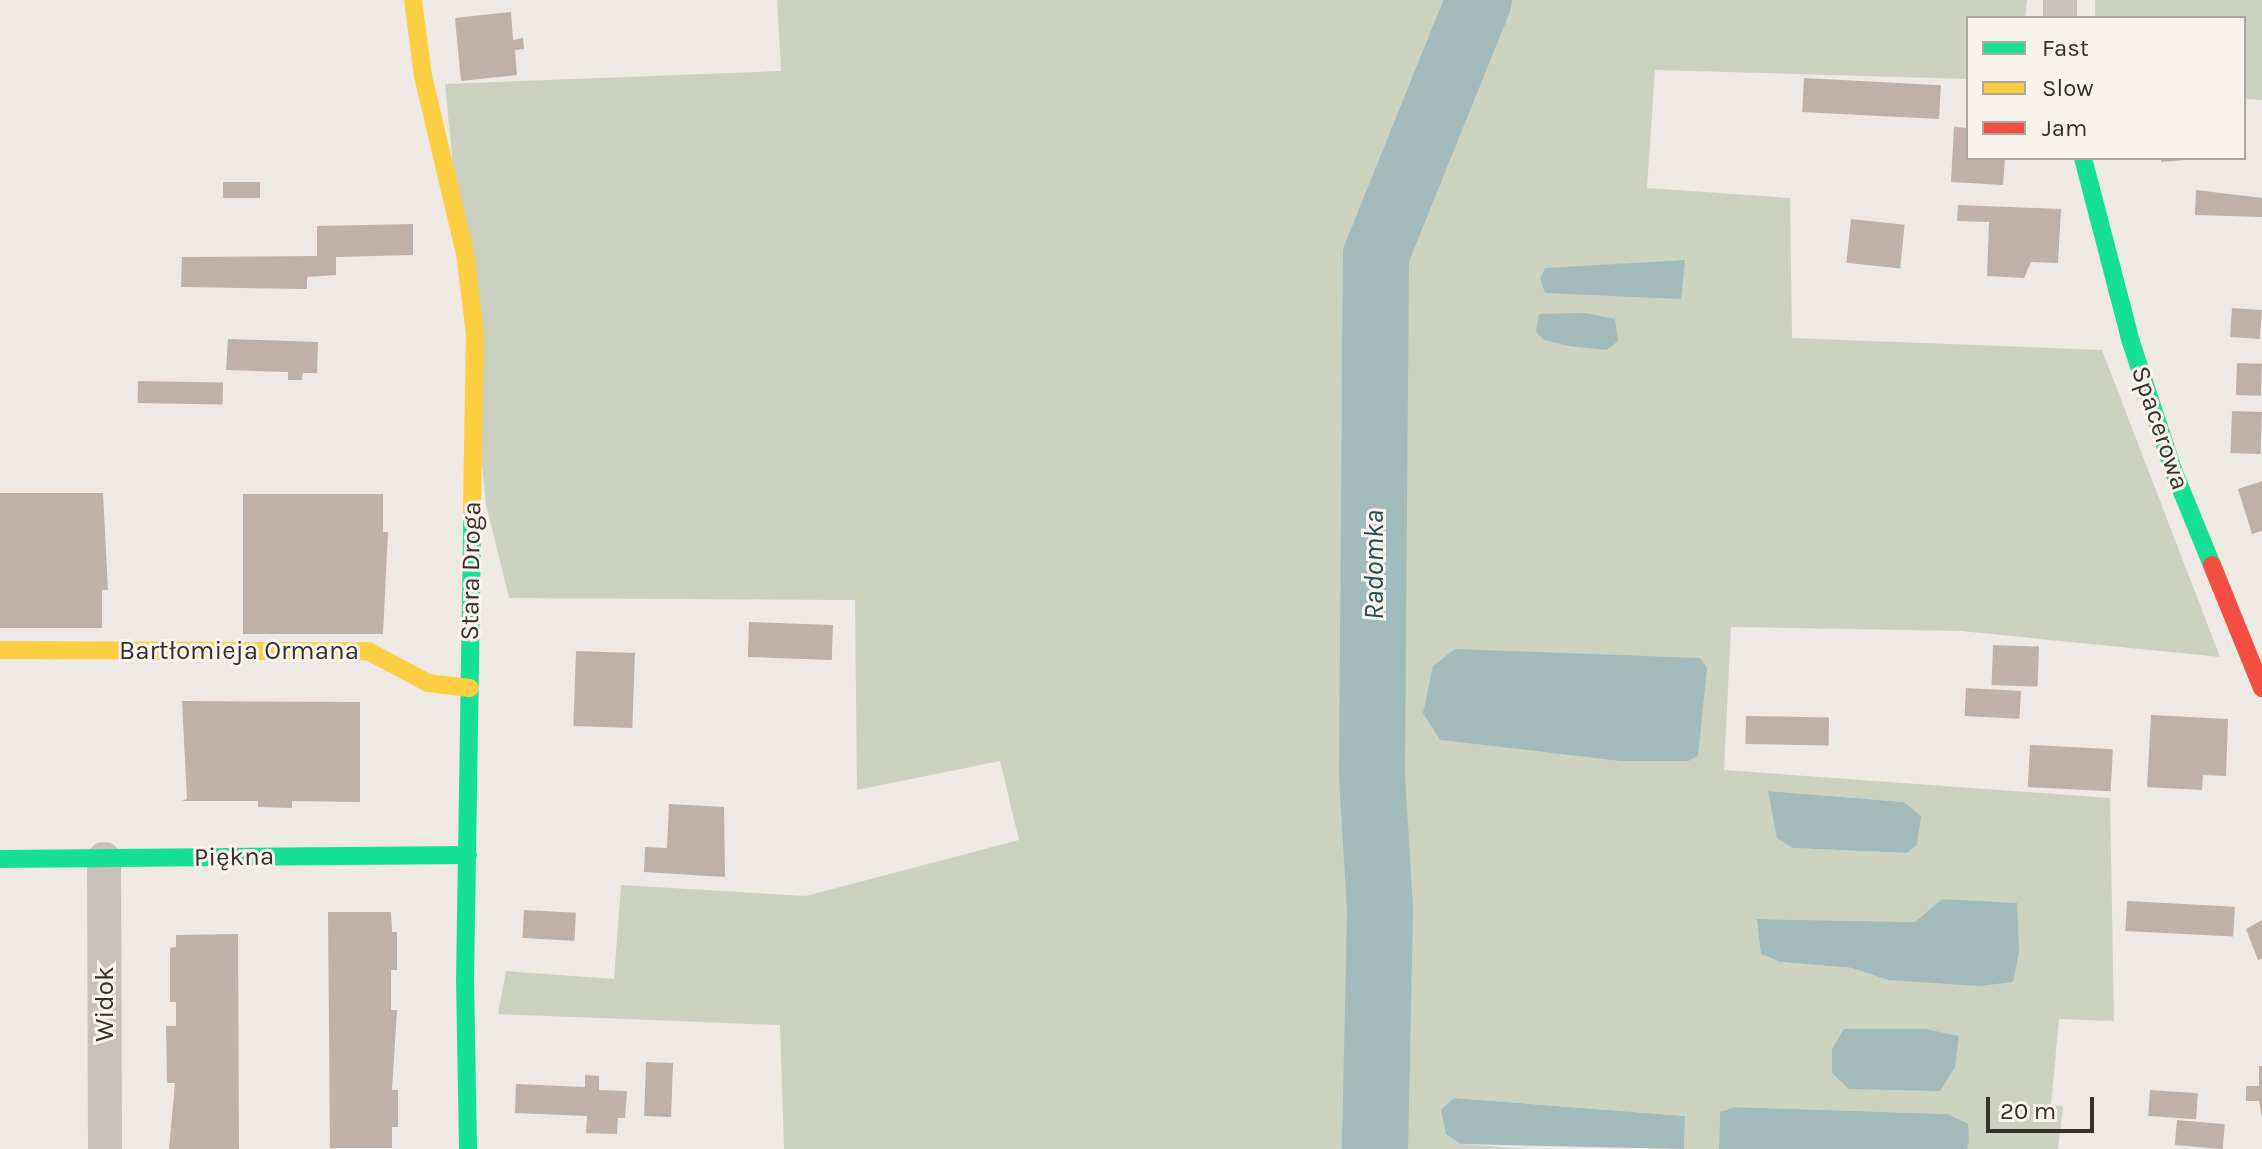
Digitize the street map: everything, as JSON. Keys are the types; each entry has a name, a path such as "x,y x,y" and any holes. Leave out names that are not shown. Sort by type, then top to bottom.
{"street":[{"name":"Stara Droga","path":"413,0 423,76 465,253 475,334 468,855 468,1149"},
{"name":"Spacerowa","path":"2084,160 2131,342 2173,470 2262,688"},
{"name":"Bartłomieja Ormana","path":"0,650 368,651 428,683 470,688"},
{"name":"Piękna","path":"0,859 468,855"},
{"name":"Widok","path":"104,859 105,1149"}],"green space":[{"path":"777,0 2027,0 2025,16 1966,16 1966,79 1655,70 1647,188 1790,198 1792,338 2102,350 2220,657 1961,631 1731,627 1724,770 2110,798 2114,1021 2059,1019 2051,1105 2063,1106 2058,1149 1967,1149 1969,1143 1948,1114 1735,1107 1720,1112 1719,1149 1684,1149 1685,1116 1454,1098 1446,1134 1460,1144 1529,1149 784,1149 780,1025 498,1014 506,971 614,979 621,885 806,896 1019,840 1000,761 857,790 855,600 509,598 486,504 445,84 781,71","holes":["1684,260 1540,278 1544,269","1584,656 1700,658 1688,761 1619,761 1440,740","1768,791 1904,802 1917,845 1907,853 1793,848","1942,900 2017,903 1924,980 1888,980 1852,968 1781,962 1757,919 1915,922"]},
{"path":"2095,0 2262,0 2262,100 2246,99 2246,16 2095,16"}],"water":[{"path":"1685,260 1681,299 1545,293 1540,278 1545,268"},
{"path":"1585,313 1615,319 1618,341 1607,350 1569,346 1544,340 1536,332 1539,314"},
{"path":"1455,649 1700,658 1707,668 1698,756 1688,761 1619,761 1440,740 1423,713 1433,666"},
{"path":"1768,791 1904,802 1921,816 1917,845 1907,853 1793,848 1777,838"},
{"path":"1942,899 2017,903 2019,952 2013,982 1979,986 1888,980 1852,968 1781,962 1761,954 1757,919 1915,922"},
{"path":"1844,1029 1925,1029 1959,1036 1955,1067 1940,1091 1849,1089 1832,1073 1832,1049"},
{"path":"1454,1098 1685,1116 1684,1149 1460,1144 1446,1134 1441,1110"},
{"path":"1735,1107 1948,1114 1968,1124 1969,1143 1967,1149 1719,1149 1720,1112"}],"building":[{"path":"511,12 513,40 523,38 524,49 515,50 517,75 461,81 455,18"},
{"path":"1804,78 1941,85 1939,119 1802,112"},
{"path":"1954,127 1966,128 1966,160 2005,160 2003,185 1951,182"},
{"path":"223,182 260,182 260,198 223,198"},
{"path":"2196,190 2262,198 2262,217 2195,215"},
{"path":"1958,205 2061,209 2058,263 2031,262 2024,278 1987,276 1989,222 1957,221"},
{"path":"1851,219 1905,225 1900,268 1846,263"},
{"path":"413,224 413,255 336,257 336,275 307,277 307,289 181,287 182,257 317,256 317,226"},
{"path":"2232,308 2262,310 2260,339 2230,337"},
{"path":"228,339 318,342 317,373 303,373 302,380 288,380 288,372 226,370"},
{"path":"2237,363 2262,364 2261,396 2236,395"},
{"path":"138,381 223,382 223,404 138,403"},
{"path":"2232,411 2262,412 2261,454 2231,453"},
{"path":"2262,481 2262,531 2252,534 2238,489"},
{"path":"0,493 103,493 108,590 102,590 102,628 0,628"},
{"path":"243,494 383,494 383,532 388,532 383,634 243,634"},
{"path":"749,622 833,625 832,660 748,657"},
{"path":"1993,645 2039,647 2038,687 1992,685"},
{"path":"576,651 635,653 632,728 573,726"},
{"path":"1966,688 2021,691 2019,719 1965,716"},
{"path":"182,701 360,702 360,802 292,801 292,808 258,807 258,801 182,801 187,799"},
{"path":"2151,715 2228,719 2226,776 2203,775 2202,790 2147,787"},
{"path":"1746,716 1829,717 1828,745 1746,744"},
{"path":"2030,745 2113,749 2111,791 2028,787"},
{"path":"669,804 724,807 725,877 644,872 645,847 667,848"},
{"path":"2127,901 2235,907 2233,937 2125,931"},
{"path":"524,910 576,913 574,941 523,938"},
{"path":"328,912 391,912 392,932 397,932 397,970 391,970 391,1010 397,1010 392,1090 398,1090 398,1127 392,1127 392,1148 330,1148"},
{"path":"2262,920 2262,959 2258,960 2246,929"},
{"path":"238,934 239,1149 169,1149 175,1083 167,1083 166,1026 176,1026 176,1002 170,1002 170,948 176,947 176,935"},
{"path":"646,1062 673,1063 671,1117 644,1116"},
{"path":"2259,1066 2262,1066 2262,1118 2259,1101 2246,1101 2246,1086 2259,1086"},
{"path":"585,1075 599,1076 599,1090 627,1091 625,1118 618,1118 617,1134 586,1133 587,1116 515,1113 516,1084 585,1087"},
{"path":"2150,1090 2198,1093 2196,1119 2148,1116"},
{"path":"2177,1120 2225,1124 2223,1149 2175,1145"}],"waterway":[{"name":"Radomka","path":"1375,1149 1380,910 1372,774 1376,255 1479,0"}],"traffic: fast":[{"path":"2084,160 2131,342 2173,470 2212,565"},
{"path":"468,1149 465,981 472,511"},
{"path":"0,859 468,855"}],"traffic: slow":[{"path":"413,0 423,76 465,253 475,334 472,511"},
{"path":"0,650 368,651 428,683 470,688"}],"traffic: jam":[{"path":"2212,565 2262,688"}]}
